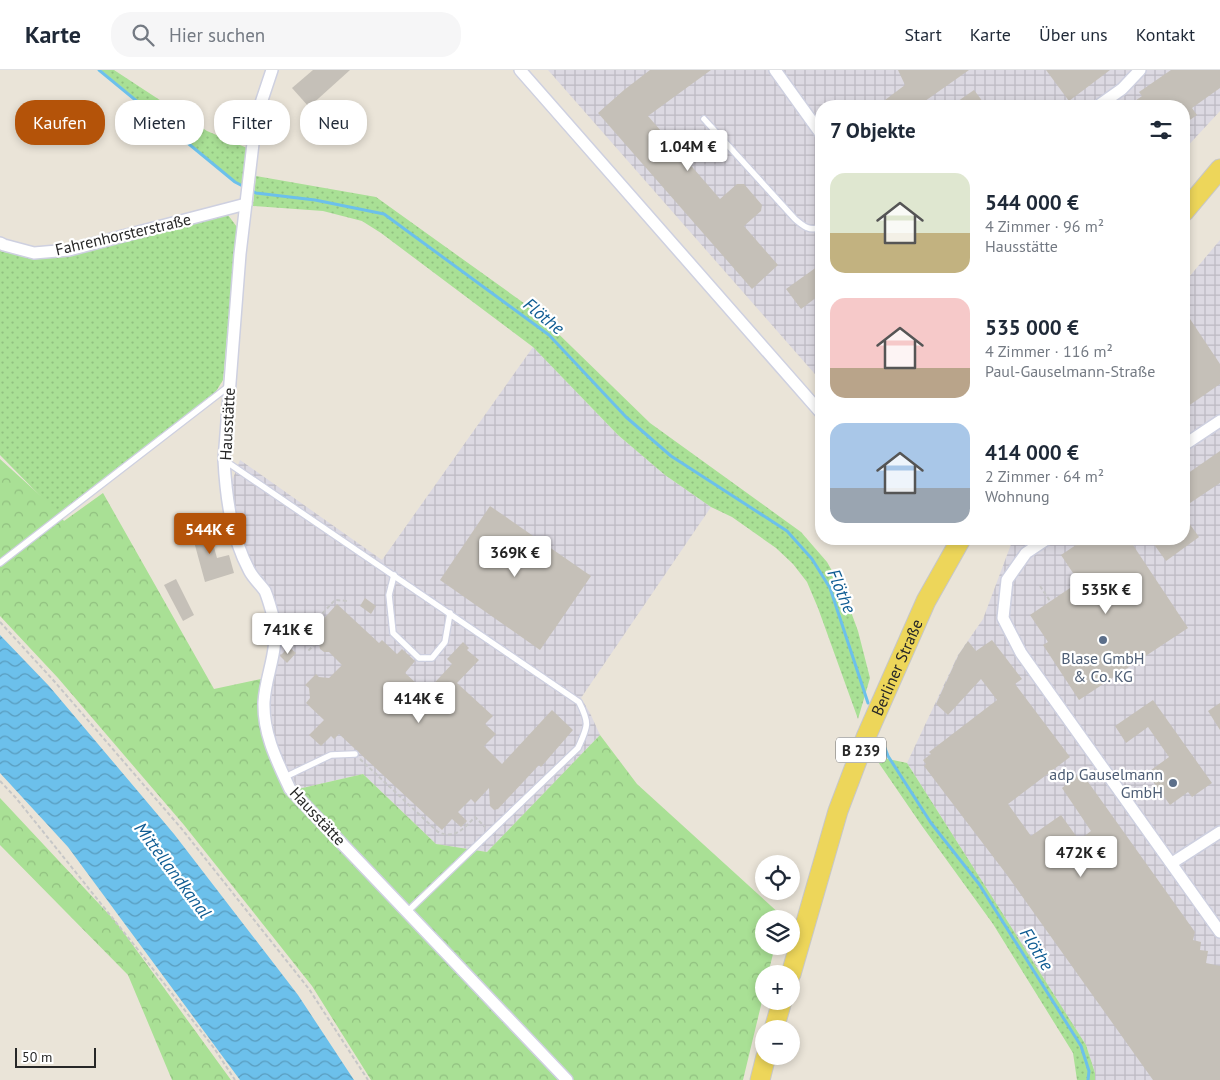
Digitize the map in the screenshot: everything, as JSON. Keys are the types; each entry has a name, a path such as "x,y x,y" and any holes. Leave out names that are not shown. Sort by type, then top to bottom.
{"main road":[{"path":"1190,205 1220,169"},
{"name":"Berliner Straße","path":"793,965 838,811 866,737 926,601 958,545"},
{"path":"760,1080 764,1065"}],"street":[{"name":"Hausstätte","path":"272,70 256,118 246,204 224,460 225,490 238,542 249,570 265,592 273,615 276,640 264,702 266,724 274,755 290,789 567,1080"},
{"path":"520,70 815,406"},
{"path":"775,70 815,126"},
{"path":"1106,100 1122,89 1140,70"},
{"name":"Fahrenhorsterstraße","path":"0,243 34,253 69,250 246,204"},
{"path":"1190,441 1220,420"},
{"path":"1038,545 1026,553 1007,580 1003,618 1021,653 1220,932"},
{"path":"1172,863 1220,832"}],"lane":[{"path":"704,119 795,219 807,228 815,229"},
{"path":"0,563 229,386"},
{"path":"224,460 579,702 587,718 586,729 578,748 408,911"},
{"path":"394,575 389,595 393,633 419,658 432,658 445,642 450,613"},
{"path":"285,777 331,755 355,754"}],"path":[{"path":"1040,586 1050,602"},
{"path":"303,634 335,600 348,601"},
{"path":"0,622 54,681 181,828 309,989 368,1080"},
{"path":"274,654 298,631 314,645 307,652"},
{"path":"355,754 438,832 444,835 458,834 475,817 490,833"},
{"path":"0,782 16,798 139,951 214,1048 235,1080"}],"shaded area":[{"path":"548,70 1220,70 1220,111 1190,144 1190,100 815,100 815,374"},
{"path":"1220,240 1220,1080 1095,1080 1095,1073 1086,1045 907,763 958,655 983,619 1011,545 1190,545 1190,276"},
{"path":"533,347 618,435 665,475 711,507 581,698 600,735 487,852 436,844 363,774 298,789 283,762 274,733 270,705 281,639 280,617 270,587 250,561 229,489 240,460 382,560"}],"green space":[{"path":"101,70 114,70 160,100 137,100"},
{"path":"204,129 214,134 214,145 240,145 247,148 243,185 235,182 191,145 204,145"},
{"path":"256,176 376,197 535,311 650,423 801,532 827,562 843,590 858,631 870,678 858,719 807,582 793,564 776,548 732,517 711,507 665,475 618,435 533,347 381,233 362,221 323,211 253,206"},
{"path":"216,215 228,215 237,227 223,380 215,393 58,514 0,455 0,251 28,257"},
{"path":"0,459 53,507 64,521 103,493 214,689 261,679 259,704 286,791 363,774 436,844 487,852 600,735 637,784 755,891 755,900 764,900 775,910 755,910 755,955 773,955 770,965 755,965 755,1010 760,1010 757,1020 755,1020 755,1030 743,1080 371,1080 312,986 184,825 58,678 0,616"},
{"path":"874,756 907,763 1086,1045 1095,1073 1095,1080 1077,1080 1073,1053 993,924"},
{"path":"0,798 116,922 231,1080 172,1080 128,975 0,845"}],"water":[{"name":"Mittellandkanal","path":"0,635 49,686 174,834 298,995 354,1080 240,1080 68,847 0,773"}],"building":[{"path":"313,70 350,70 317,100 303,100 292,88"},
{"path":"650,70 711,70 648,116 720,199 737,184 744,184 762,205 761,211 744,226 778,265 752,289 598,113"},
{"path":"898,70 969,70 926,100 885,100 905,85"},
{"path":"1046,70 1110,70 1070,100 1068,100"},
{"path":"1171,70 1220,70 1220,88 1192,108 1197,115 1190,120 1190,100 1136,100 1142,96 1139,92"},
{"path":"974,90 982,100 960,100"},
{"path":"815,268 815,298 801,309 786,289"},
{"path":"1190,319 1220,364 1220,384 1190,405"},
{"path":"1220,451 1220,483 1190,503 1190,472"},
{"path":"490,506 591,576 540,650 440,580"},
{"path":"207,522 217,558 229,555 234,573 205,582 190,527"},
{"path":"1190,524 1199,537 1190,544"},
{"path":"1076,545 1133,545 1188,628 1079,700 1043,645 1048,642 1030,615 1079,582 1061,555"},
{"path":"1154,545 1188,545 1166,561"},
{"path":"176,579 194,615 183,621 164,585"},
{"path":"365,598 376,606 371,614 360,606"},
{"path":"337,604 379,643 382,640 397,654 402,649 415,661 405,673 426,692 452,664 447,659 463,642 469,648 467,650 479,660 457,683 493,716 485,724 496,734 484,746 502,764 552,710 573,730 541,767 539,765 498,809 494,810 490,806 489,788 475,803 471,799 458,812 467,821 461,827 452,819 442,830 339,734 334,739 331,736 321,746 309,735 324,720 306,703 310,698 309,688 305,685 316,674 319,677 329,678 342,665 329,652 324,652 320,649 319,644 307,632 318,621 320,623"},
{"path":"992,640 1022,679 1015,684 1070,757 1008,804 1031,836 1061,815 1079,840 1091,831 1062,788 1087,767 1086,779 1195,932 1193,940 1201,942 1200,950 1208,951 1206,963 1220,966 1220,1080 1153,1080 1007,875 924,766 926,764 923,760 931,754 929,752 997,700 981,679 948,715 936,704 959,654 968,641 976,651"},
{"path":"289,647 296,653 287,663 280,656"},
{"path":"1153,700 1212,783 1192,797 1188,792 1170,805 1147,773 1169,757 1148,727 1126,743 1115,726"},
{"path":"1220,703 1220,730 1208,711"}],"waterway":[{"name":"Flöthe","path":"99,70 235,182 256,193 315,200 384,214 549,335 626,417 671,456 787,531 812,559 830,588 868,703"},
{"name":"Flöthe","path":"882,740 888,756 931,823 979,884 1081,1046 1089,1071 1088,1080"}],"place":[{"name":"Blase GmbH & Co. KG","path":"1103,640"},
{"name":"adp Gauselmann GmbH","path":"1173,783"}]}
